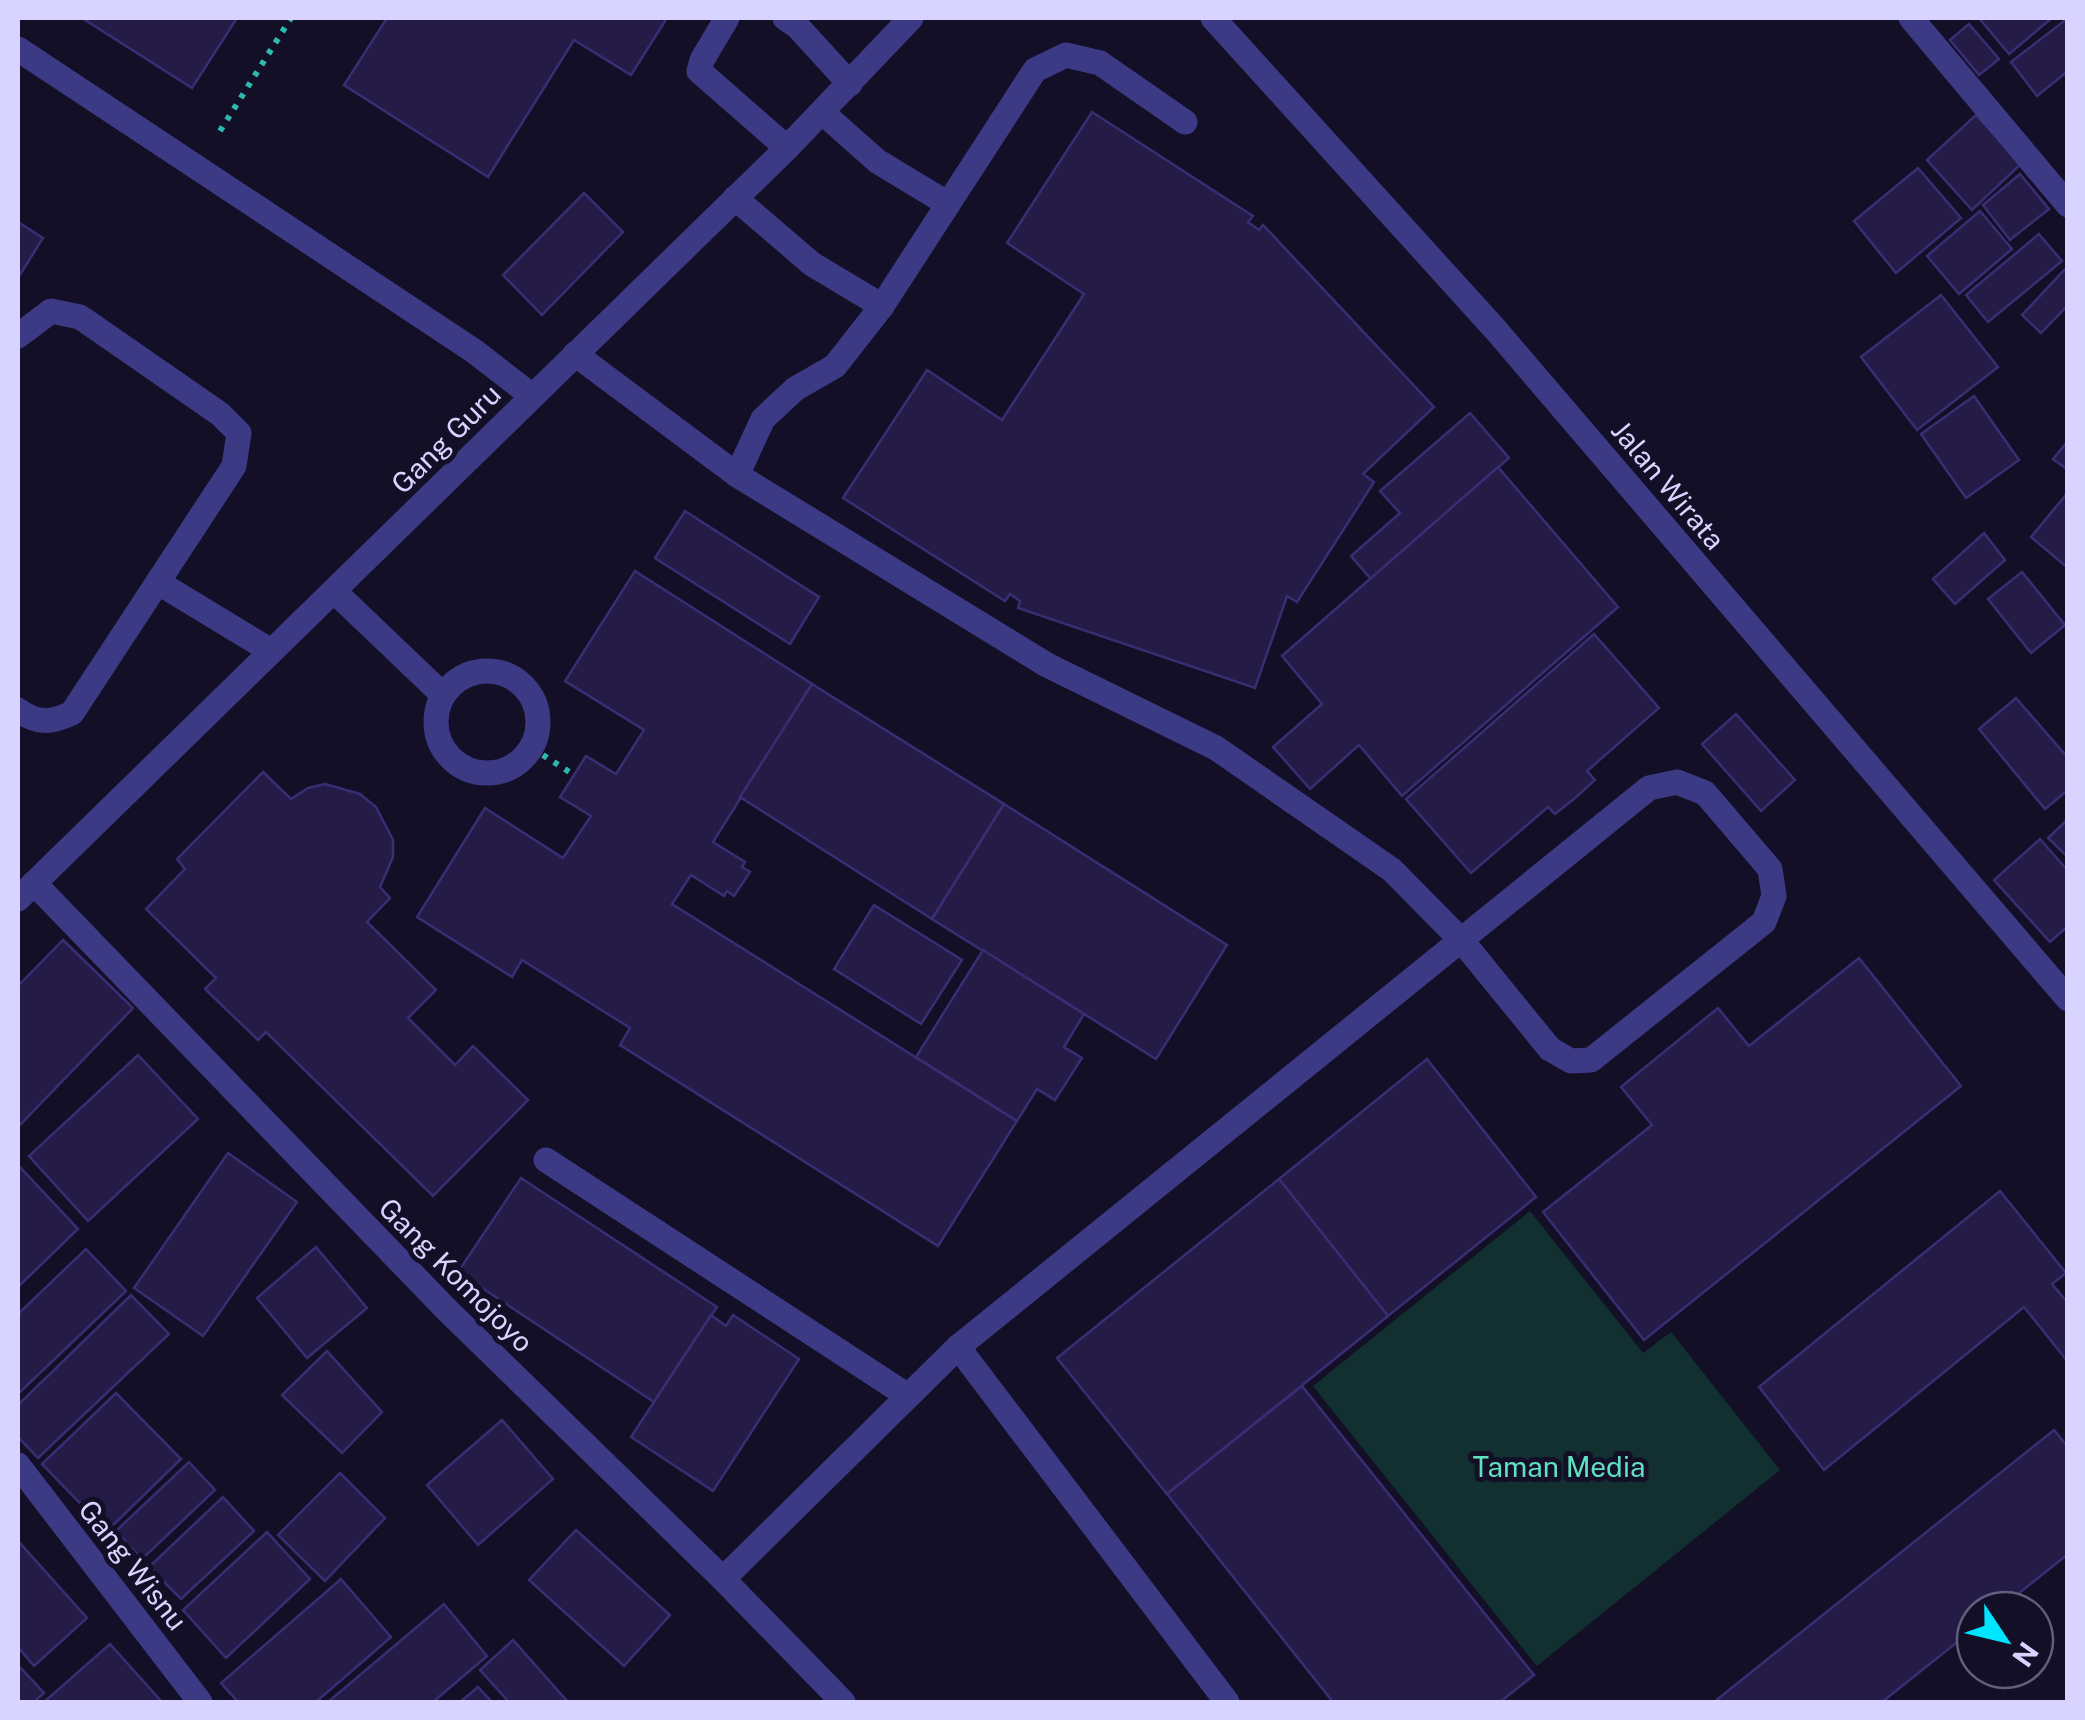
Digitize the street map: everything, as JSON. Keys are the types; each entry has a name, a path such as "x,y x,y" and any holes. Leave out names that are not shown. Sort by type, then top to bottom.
{"street":[{"path":"727,18 699,71 787,148"},
{"path":"785,18 850,84"},
{"name":"Gang Guru","path":"26,891 787,148 911,18"},
{"name":"Jalan Wirata","path":"1213,18 1495,329 2068,999"},
{"path":"1910,18 2068,205"},
{"path":"18,49 474,350 532,396"},
{"path":"737,475 763,419 795,389 836,366 882,306 1035,70 1066,55 1100,63 1185,122"},
{"path":"822,113 877,161 948,204"},
{"path":"735,198 812,264 882,306"},
{"path":"18,336 51,311 80,316 220,414 239,433 234,466 72,713 52,722 29,718 18,710"},
{"path":"575,354 737,475 1047,665 1216,748 1392,870 1462,941 1550,1049 1570,1061 1591,1060 1764,922 1774,896 1770,869 1705,793 1677,782 1648,788 1462,941 958,1347 723,1579"},
{"path":"160,582 271,651"},
{"path":"334,591 442,695"},
{"path":"480,670 503,672 523,684 535,703 538,726 532,748 516,765 494,774 470,771 450,760 438,740 435,718 442,695 458,678 480,670"},
{"name":"Gang Komojoyo","path":"26,891 723,1579 842,1702"},
{"path":"546,1160 908,1396"},
{"path":"958,1347 1226,1702"},
{"name":"Gang Wisnu","path":"18,1465 200,1702"}],"path":[{"path":"198,166 291,18"},
{"path":"532,748 574,775"}],"green space":[{"name":"Taman Media","path":"1530,1211 1643,1353 1671,1332 1780,1470 1537,1666 1313,1386"}],"building":[{"path":"82,18 237,18 192,88"},
{"path":"387,18 667,18 631,75 574,40 488,177 344,85"},
{"path":"1979,18 2052,18 2009,54"},
{"path":"2068,18 2068,71 2037,96 2011,62"},
{"path":"1969,24 1999,59 1979,75 1950,40"},
{"path":"1092,112 1253,216 1248,222 1259,230 1263,225 1434,407 1363,474 1374,482 1297,602 1287,596 1255,688 1018,608 1020,601 1010,594 1005,601 843,498 927,370 1002,420 1084,294 1007,243"},
{"path":"1976,115 2021,164 1972,210 1927,160"},
{"path":"1918,168 1961,218 1896,273 1854,221"},
{"path":"2020,174 2049,209 2010,240 1983,205"},
{"path":"584,193 623,232 542,315 503,275"},
{"path":"1980,211 2012,249 1959,294 1927,256"},
{"path":"18,222 43,238 18,278"},
{"path":"2039,234 2062,261 1988,322 1966,295"},
{"path":"2068,266 2068,305 2041,333 2022,315"},
{"path":"1941,295 1998,367 1917,430 1861,357"},
{"path":"1974,396 2019,460 1966,498 1921,434"},
{"path":"1470,413 1509,458 1371,579 1351,556 1400,513 1380,491"},
{"path":"2068,441 2068,470 2053,459"},
{"path":"1498,467 1618,607 1402,796 1359,745 1310,789 1273,747 1322,704 1282,656"},
{"path":"2065,496 2068,498 2068,568 2031,537"},
{"path":"685,511 819,597 790,644 655,558"},
{"path":"1984,533 2005,560 1955,604 1933,579"},
{"path":"635,571 812,684 713,842 745,862 742,867 750,872 734,896 727,891 724,896 691,875 672,904 1017,1121 938,1246 620,1045 630,1028 522,960 512,977 417,917 485,808 563,858 591,816 560,797 586,756 616,774 644,730 565,681"},
{"path":"2022,572 2065,625 2031,653 1988,599"},
{"path":"1594,634 1659,708 1587,771 1595,780 1575,798 1555,814 1548,807 1471,873 1406,799"},
{"path":"812,684 1004,804 932,919 740,797"},
{"path":"2016,698 2068,758 2068,790 2045,809 1979,729"},
{"path":"1736,714 1795,780 1761,811 1702,744"},
{"path":"263,772 291,799 308,788 325,784 360,794 376,807 393,840 393,857 380,887 390,898 367,922 436,990 408,1018 455,1065 473,1046 528,1100 433,1196 266,1032 258,1040 205,989 216,978 146,909 185,869 177,859"},
{"path":"1004,804 1227,945 1156,1059 932,919"},
{"path":"2068,819 2068,857 2048,838"},
{"path":"2040,839 2068,871 2068,926 2050,942 1994,880"},
{"path":"874,905 962,960 921,1024 834,969"},
{"path":"63,940 133,1008 18,1127 18,986"},
{"path":"983,950 1084,1014 1064,1047 1082,1058 1055,1100 1037,1089 1017,1121 916,1057"},
{"path":"1859,958 1961,1086 1644,1340 1543,1212 1652,1125 1621,1087 1718,1008 1749,1046"},
{"path":"138,1055 198,1119 88,1221 29,1156"},
{"path":"1427,1059 1536,1197 1388,1316 1279,1179"},
{"path":"228,1153 297,1202 203,1336 134,1288"},
{"path":"18,1165 78,1229 18,1287"},
{"path":"521,1178 717,1307 654,1402 458,1272"},
{"path":"1279,1179 1388,1316 1167,1494 1057,1358"},
{"path":"2000,1191 2066,1273 2052,1284 2068,1303 2068,1362 2024,1307 1824,1470 1759,1387"},
{"path":"316,1247 367,1308 307,1358 257,1298"},
{"path":"86,1249 126,1291 18,1394 18,1314"},
{"path":"131,1295 169,1334 38,1458 18,1437 18,1405"},
{"path":"711,1315 726,1326 733,1315 799,1359 713,1491 631,1437"},
{"path":"327,1351 382,1412 342,1453 282,1395"},
{"path":"1302,1386 1534,1675 1500,1702 1333,1702 1167,1494"},
{"path":"116,1393 181,1459 107,1531 42,1464"},
{"path":"502,1420 553,1479 478,1545 427,1485"},
{"path":"2054,1430 2068,1447 2068,1554 2023,1590 1955,1590 1955,1644 1882,1702 1714,1702"},
{"path":"189,1462 215,1490 142,1559 116,1531"},
{"path":"340,1473 385,1518 325,1581 278,1535"},
{"path":"223,1497 254,1531 181,1599 149,1567"},
{"path":"576,1530 670,1615 624,1666 529,1580"},
{"path":"267,1532 310,1579 226,1658 183,1610"},
{"path":"19,1542 87,1618 34,1666 18,1647"},
{"path":"341,1579 391,1637 316,1702 238,1702 221,1683"},
{"path":"444,1604 487,1656 433,1702 328,1702"},
{"path":"513,1640 568,1702 509,1702 480,1670"},
{"path":"110,1644 162,1702 44,1702"},
{"path":"18,1665 44,1693 34,1702 18,1702"},
{"path":"478,1687 492,1702 460,1702"}]}
